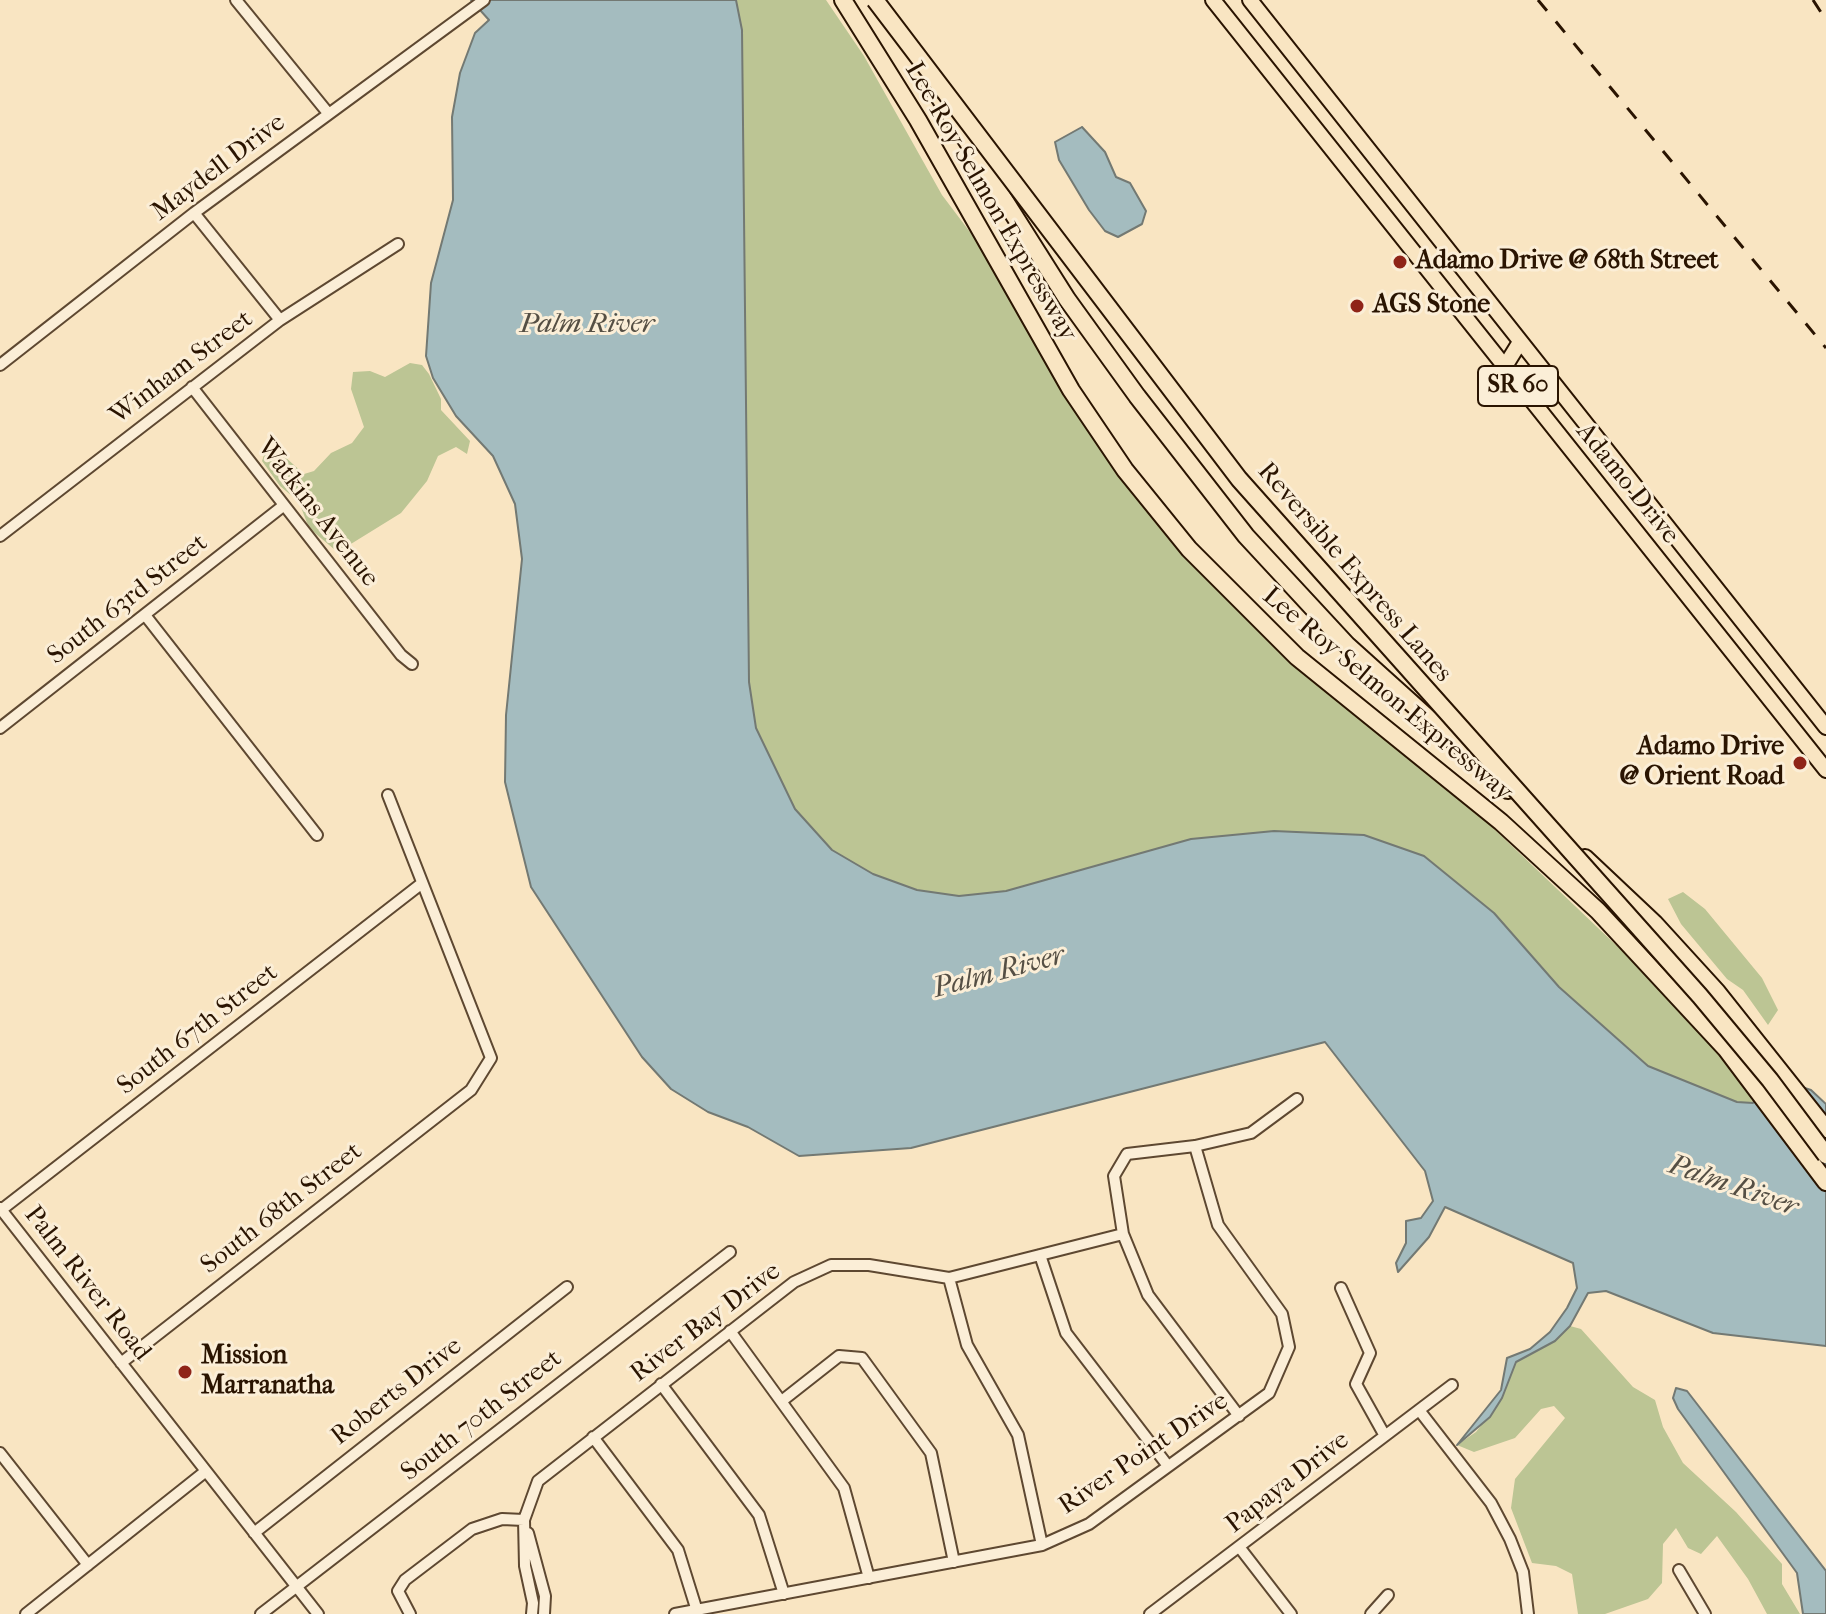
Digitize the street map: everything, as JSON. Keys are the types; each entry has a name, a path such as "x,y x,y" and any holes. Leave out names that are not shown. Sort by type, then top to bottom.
{"highway":[{"name":"Lee Roy Selmon Expressway","path":"843,0 918,120 1071,390 1115,457 1189,549 1306,666 1501,822 1598,911 1692,1010 1750,1079 1826,1182"},
{"name":"Lee Roy Selmon Expressway","path":"876,0 1067,299 1137,396 1246,536 1305,603 1370,667 1654,923 1765,1050 1826,1129"},
{"name":"Reversible Express Lanes","path":"876,0 1231,469 1700,996 1770,1080 1826,1155"}],"main road":[{"name":"Adamo Drive","path":"1213,0 1826,770"},
{"name":"Adamo Drive","path":"1250,0 1825,724"},
{"path":"1312,124 1334,107"},
{"path":"1504,368 1520,342"},
{"path":"1705,621 1727,603"}],"street":[{"path":"236,0 328,113"},
{"name":"Maydell Drive","path":"0,365 194,213 484,0"},
{"path":"194,213 280,320"},
{"name":"Winham Street","path":"0,536 280,320 398,244"},
{"name":"Watkins Avenue","path":"192,387 283,506 412,664"},
{"name":"South 63rd Street","path":"0,728 283,506"},
{"path":"145,615 317,835"},
{"path":"388,795 421,884"},
{"name":"South 68th Street","path":"121,1363 471,1090 491,1058 421,884"},
{"name":"South 67th Street","path":"1,1209 421,884"},
{"path":"1239,1416 1148,1295 1123,1234 1114,1176 1127,1154 1195,1146 1251,1133 1297,1099"},
{"name":"River Point Drive","path":"675,1614 1042,1545 1089,1524 1269,1393 1289,1347 1282,1314 1218,1225 1195,1146"},
{"name":"Palm River Road","path":"1,1209 318,1614"},
{"name":"River Bay Drive","path":"532,1614 533,1603 525,1566 524,1520 538,1481 794,1282 831,1265 869,1265 949,1278 1123,1234"},
{"name":"South 70th Street","path":"261,1614 730,1252"},
{"path":"1040,1255 1066,1333 1168,1466"},
{"path":"949,1278 967,1345 1018,1435 1042,1545"},
{"name":"Roberts Drive","path":"254,1533 567,1287"},
{"path":"1341,1288 1370,1353 1356,1384 1385,1436"},
{"path":"730,1331 844,1488 869,1578"},
{"path":"783,1400 839,1356 862,1358 931,1453 954,1562"},
{"path":"661,1384 759,1515 784,1594"},
{"name":"Papaya Drive","path":"1150,1614 1452,1385"},
{"path":"1419,1410 1491,1503 1504,1527 1523,1572 1528,1614"},
{"path":"593,1437 678,1550 697,1611"},
{"path":"0,1453 88,1565"},
{"path":"26,1614 206,1471"},
{"path":"410,1614 398,1591 405,1580 472,1529 502,1519 524,1520 545,1596 544,1614"},
{"path":"1240,1548 1291,1614"},
{"path":"1679,1570 1705,1614"},
{"path":"1371,1614 1388,1595"}],"green space":[{"path":"736,0 826,0 864,56 942,195 982,248 1129,464 1254,616 1335,699 1491,826 1660,987 1715,1045 1744,1082 1753,1103 1737,1102 1648,1066 1559,987 1494,913 1424,856 1364,836 1274,831 1006,891 959,896 917,890 873,874 832,850 795,809 756,728 749,682 742,30"},
{"path":"410,363 422,365 429,374 441,399 441,410 470,441 467,454 456,447 438,456 427,481 401,513 346,547 335,550 309,528 299,502 280,486 262,461 266,449 284,456 304,474 314,471 331,453 352,443 364,427 351,389 353,372 370,371 385,377"},
{"path":"1683,892 1705,909 1762,978 1778,1010 1768,1025 1743,990 1727,979 1681,924 1668,899"},
{"path":"1570,1326 1581,1329 1633,1387 1655,1400 1663,1427 1683,1463 1736,1512 1782,1564 1782,1584 1800,1614 1767,1614 1748,1579 1717,1536 1701,1554 1688,1548 1676,1528 1663,1544 1662,1583 1648,1599 1605,1614 1578,1614 1572,1574 1556,1566 1532,1563 1511,1508 1515,1479 1565,1418 1554,1406 1541,1409 1515,1438 1474,1452 1457,1445 1476,1432 1502,1398 1516,1362 1555,1341"}],"water":[{"name":"Palm River","path":"471,0 736,0 742,30 749,682 756,728 795,809 832,850 873,874 917,890 959,896 1006,891 1191,839 1274,831 1364,835 1424,856 1494,913 1559,987 1648,1066 1737,1102 1753,1103 1761,1082 1786,1082 1811,1090 1826,1104 1826,1346 1713,1333 1606,1291 1588,1293 1570,1326 1555,1341 1516,1362 1502,1398 1490,1417 1457,1445 1501,1390 1507,1358 1530,1349 1550,1332 1567,1308 1577,1288 1573,1263 1445,1207 1429,1237 1398,1272 1396,1263 1406,1243 1406,1221 1421,1218 1433,1201 1425,1171 1325,1042 911,1148 799,1156 748,1127 708,1112 671,1089 642,1057 531,887 505,782 506,715 522,559 515,504 493,456 456,416 433,378 426,356 431,283 453,200 452,117 460,73 475,33 489,20"},
{"path":"1082,127 1105,152 1116,177 1130,183 1146,211 1142,224 1118,237 1105,231 1059,160 1055,142"},
{"path":"1676,1388 1687,1391 1826,1571 1826,1614 1803,1614 1797,1573 1678,1409 1673,1398"}],"railway":[{"path":"1538,0 1826,348"},
{"path":"1813,0 1826,20"}],"place":[{"name":"Adamo Drive @ 68th Street","path":"1400,262"},
{"name":"AGS Stone","path":"1357,306"},
{"name":"Adamo Drive @ Orient Road","path":"1800,763"},
{"name":"Mission Marranatha","path":"185,1372"}]}
